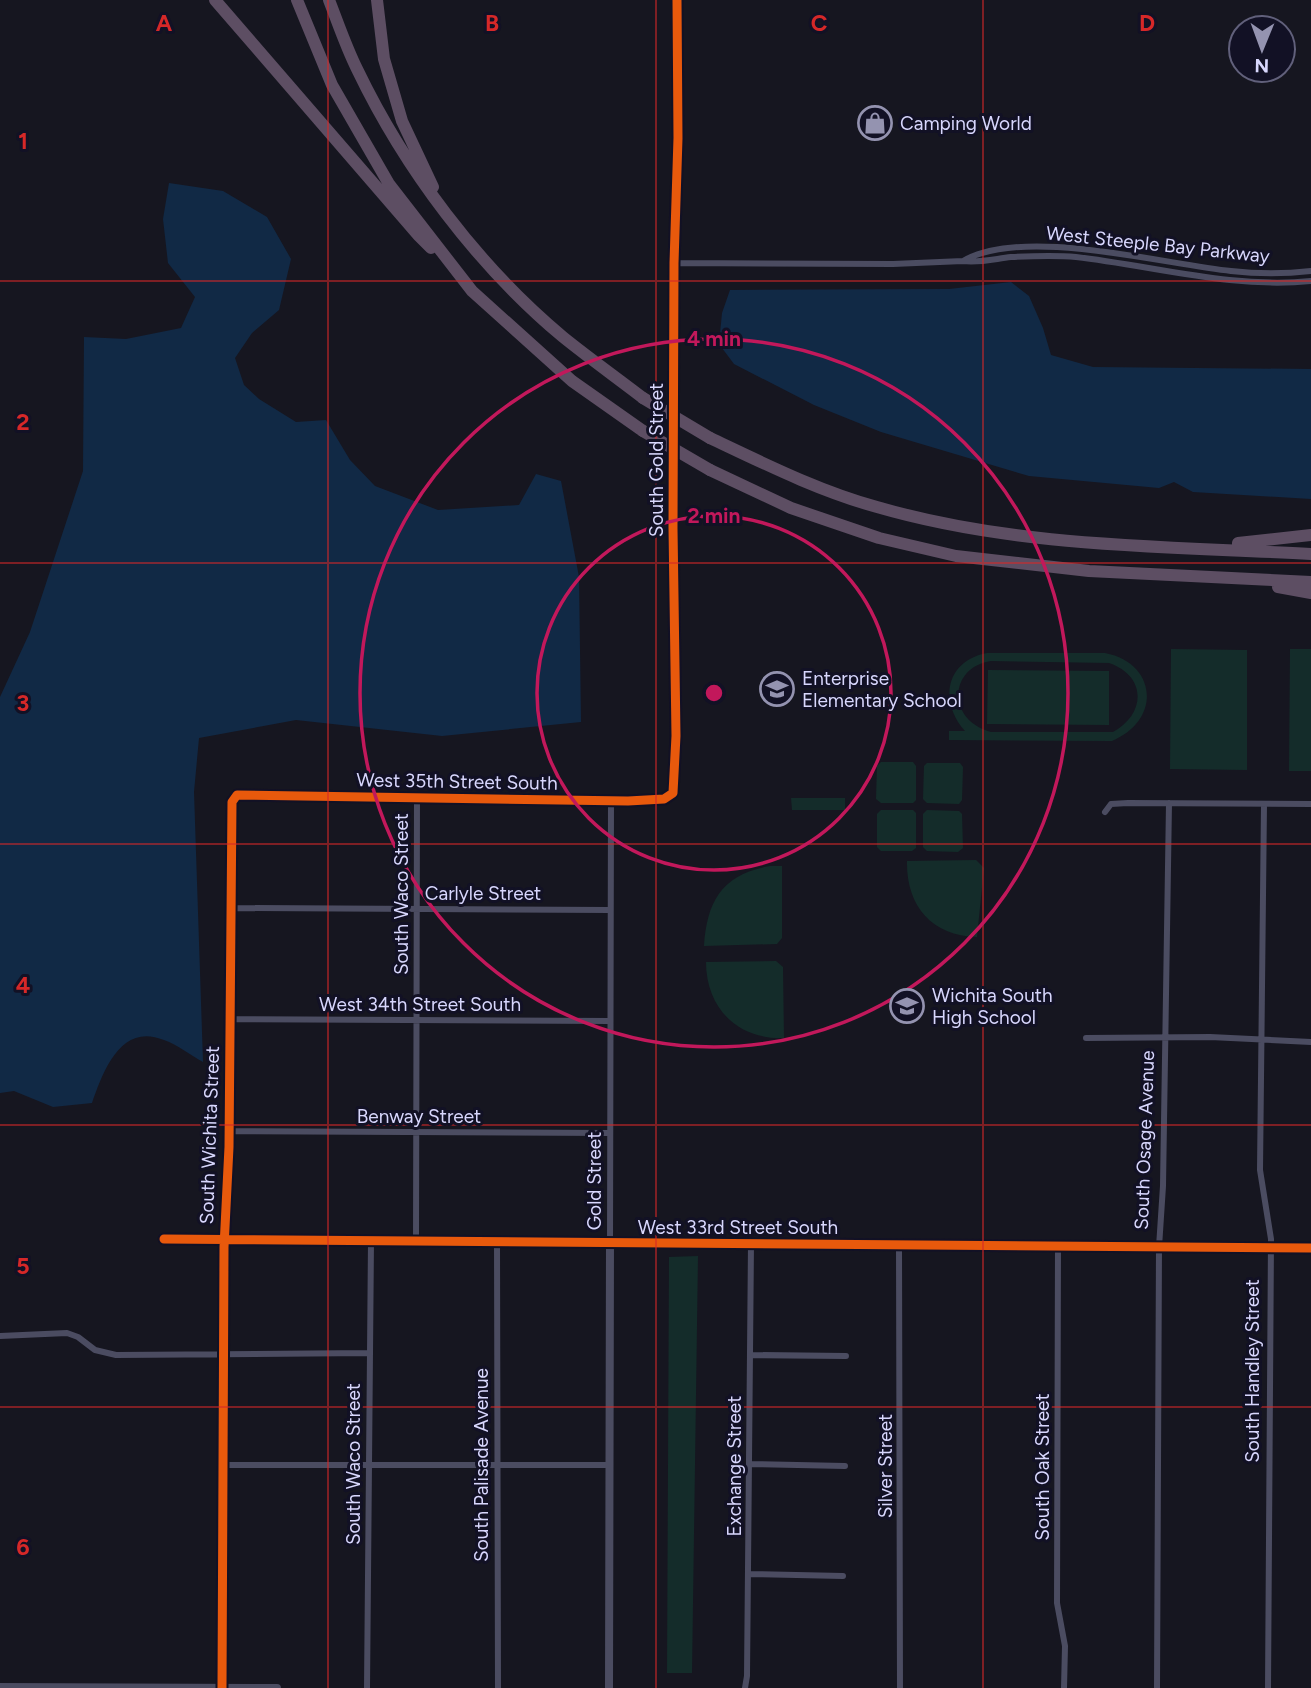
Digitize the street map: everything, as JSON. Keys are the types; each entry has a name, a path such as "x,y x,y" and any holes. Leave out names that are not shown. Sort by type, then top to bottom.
{"highway":[{"path":"215,0 419,236 458,272"},
{"path":"297,0 332,85 389,184 480,298 572,381 643,431 710,470 791,508 879,538 956,556 1090,571 1311,582"},
{"path":"329,0 357,69 418,176 485,261 562,337 643,398 710,438 809,485 910,516 999,533 1085,542 1311,554"},
{"path":"377,0 384,59 402,121 450,218"},
{"path":"1199,548 1311,535"},
{"path":"1233,578 1311,593"}],"street":[{"name":"South Gold Street","path":"673,793 676,736 673,528 677,0"},
{"name":"West Steeple Bay Parkway","path":"963,261 975,253 989,250 1054,247 1261,274 1311,271"},
{"name":"West Steeple Bay Parkway","path":"674,263 978,263 1009,257 1054,256 1237,281 1311,281"},
{"name":"West 35th Street South","path":"237,795 611,801 664,799 673,793"},
{"name":"South Wichita Street","path":"222,1688 224,1240 229,1131 232,804 237,795"},
{"name":"South Waco Street","path":"416,1241 417,798"},
{"name":"Gold Street","path":"609,1688 611,801"},
{"name":"South Osage Avenue","path":"1157,1688 1159,1247 1163,1186 1170,803"},
{"path":"1105,811 1111,804 1311,804"},
{"name":"South Handley Street","path":"1264,804 1259,1170 1269,1220 1271,1248 1268,1688"},
{"name":"Carlyle Street","path":"231,908 610,910"},
{"name":"West 34th Street South","path":"230,1019 610,1021"},
{"path":"1086,1038 1165,1037 1311,1042"},
{"name":"Benway Street","path":"229,1131 610,1133"},
{"name":"West 33rd Street South","path":"164,1239 1311,1248"},
{"name":"South Waco Street","path":"367,1688 371,1241"},
{"name":"South Palisade Avenue","path":"497,1242 498,1688"},
{"name":"Exchange Street","path":"745,1688 749,1574 751,1244"},
{"name":"Silver Street","path":"899,1245 900,1688"},
{"name":"South Oak Street","path":"1058,1246 1057,1603 1065,1646 1064,1688"},
{"path":"0,1336 56,1332 73,1335 95,1350 112,1355 370,1353"},
{"path":"750,1355 846,1356"},
{"path":"750,1464 845,1466"},
{"path":"223,1465 610,1465"},
{"path":"749,1574 843,1576"},
{"path":"0,1687 276,1688"}],"green space":[{"path":"1171,649 1247,650 1247,770 1170,769"},
{"path":"1290,649 1311,649 1311,771 1289,771"},
{"path":"987,653 1105,653 1122,659 1135,668 1147,693 1145,707 1139,720 1128,732 1112,741 949,740 949,731 965,731 952,708 950,684 962,664","holes":["991,661 1109,663 1130,677 1138,696 1132,715 1113,732 991,732 976,726 966,717 960,706 958,694 961,683 967,673 977,665"]},
{"path":"988,670 1109,671 1109,725 987,724"},
{"path":"881,762 913,762 916,766 916,800 913,803 881,803 876,799 877,766"},
{"path":"927,763 960,763 963,767 962,800 959,804 927,803 923,799 924,766"},
{"path":"791,798 845,798 845,810 792,810"},
{"path":"881,810 913,810 916,813 916,848 912,851 881,851 877,847 877,814"},
{"path":"927,810 959,811 962,814 963,848 958,852 927,851 923,847 923,814"},
{"path":"976,860 984,868 977,937 947,931 924,915 911,891 907,861"},
{"path":"770,866 782,866 782,938 777,944 704,946 709,916 720,892 740,876"},
{"path":"776,961 783,967 784,1038 767,1037 739,1027 719,1007 707,979 706,962"},
{"path":"698,1256 692,1673 667,1673 669,1257"}],"water":[{"path":"169,183 223,191 267,217 291,259 279,310 252,333 235,358 244,385 259,399 296,422 326,420 350,460 375,486 438,510 519,505 536,474 561,481 579,577 581,722 442,736 296,720 199,738 194,792 203,1062 164,1040 149,1036 136,1038 125,1044 108,1064 92,1103 53,1107 14,1091 0,1093 0,697 30,632 83,471 84,337 126,339 181,328 195,297 168,263 163,219"},
{"path":"1011,282 1029,296 1051,355 1093,367 1311,369 1311,499 1193,492 1174,482 1159,488 1029,476 881,432 814,405 734,364 719,344 722,313 730,290 949,289"}],"cycle path":[{"path":"222,1688 224,1247 229,1147 232,802 237,795 628,801 664,799 673,793 676,736 673,528 677,0"},
{"path":"164,1239 1311,1248"}],"place":[{"name":"Camping World","path":"875,123"},
{"name":"Enterprise Elementary School","path":"777,689"},
{"name":"Wichita South High School","path":"907,1006"}]}
